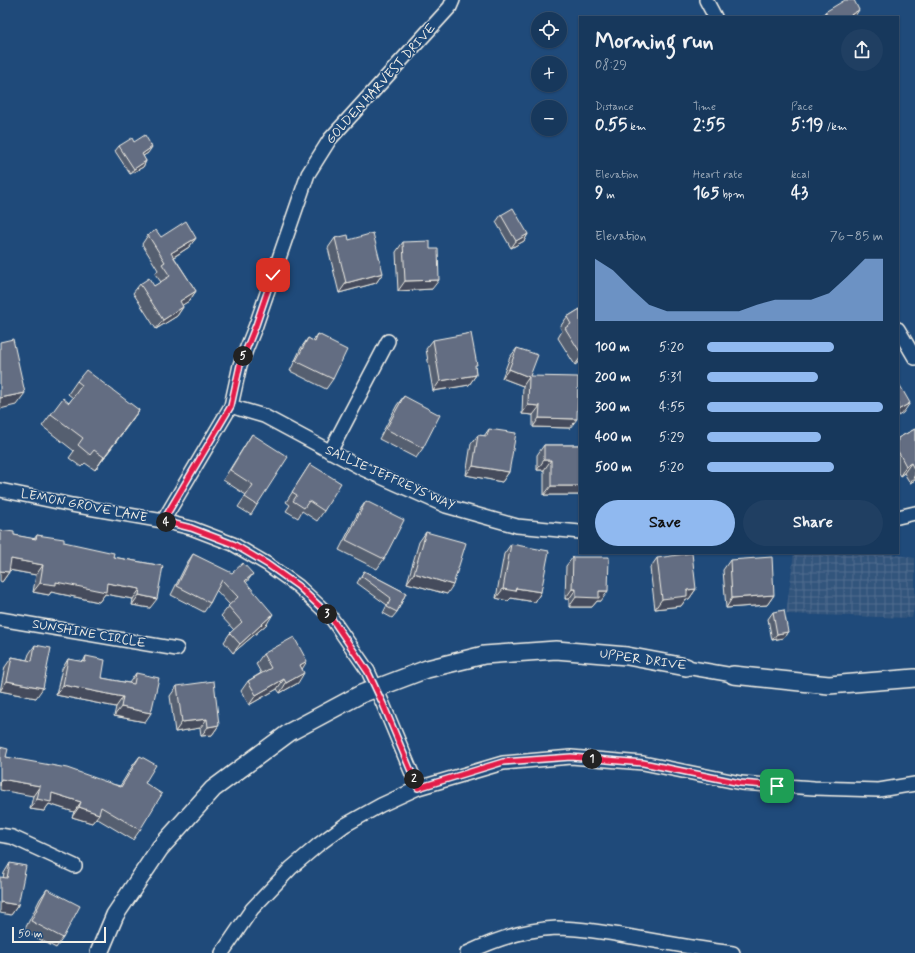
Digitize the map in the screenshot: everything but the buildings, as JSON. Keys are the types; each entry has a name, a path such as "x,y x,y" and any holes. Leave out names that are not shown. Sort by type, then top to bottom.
{"main road":[{"name":"UPPER DRIVE","path":"99,953 115,915 160,848 212,789 290,732 360,694 427,669 484,655 556,650 627,656 686,666"},
{"name":"UPPER DRIVE","path":"733,675 829,685 915,678"}],"street":[{"name":"GOLDEN HARVEST DRIVE","path":"163,521 231,406 240,365 256,325 308,174 330,139 446,12 453,0"},
{"path":"706,0 715,16"},
{"path":"899,331 915,358"},
{"path":"330,452 388,341"},
{"name":"SALLIE JEFFREYS WAY","path":"231,406 264,416 363,469 446,506 517,526 579,532"},
{"name":"LEMON GROVE LANE","path":"0,490 72,505 163,521 191,528 233,544 267,564 298,586 330,616 367,670 376,687 418,788"},
{"path":"899,517 915,513"},
{"name":"SUNSHINE CIRCLE","path":"0,619 177,649"},
{"name":"UPPER DRIVE","path":"686,666 733,675"},
{"path":"222,953 252,909 292,868 318,845 345,825 375,808 418,788 503,762 571,757 643,763 748,783 814,788 879,790 915,784"},
{"path":"0,835 12,837 75,866"},
{"path":"467,953 496,940 524,933 556,928 588,930 704,950 733,953"}],"shaded area":[{"path":"794,554 891,554 915,558 915,603 912,618 786,614"}],"route":[{"path":"273,275 256,325 240,365 231,406 163,521 191,528 233,544 267,564 298,586 330,616 368,672 418,788 503,762 571,757 643,763 740,783 777,786"}]}
